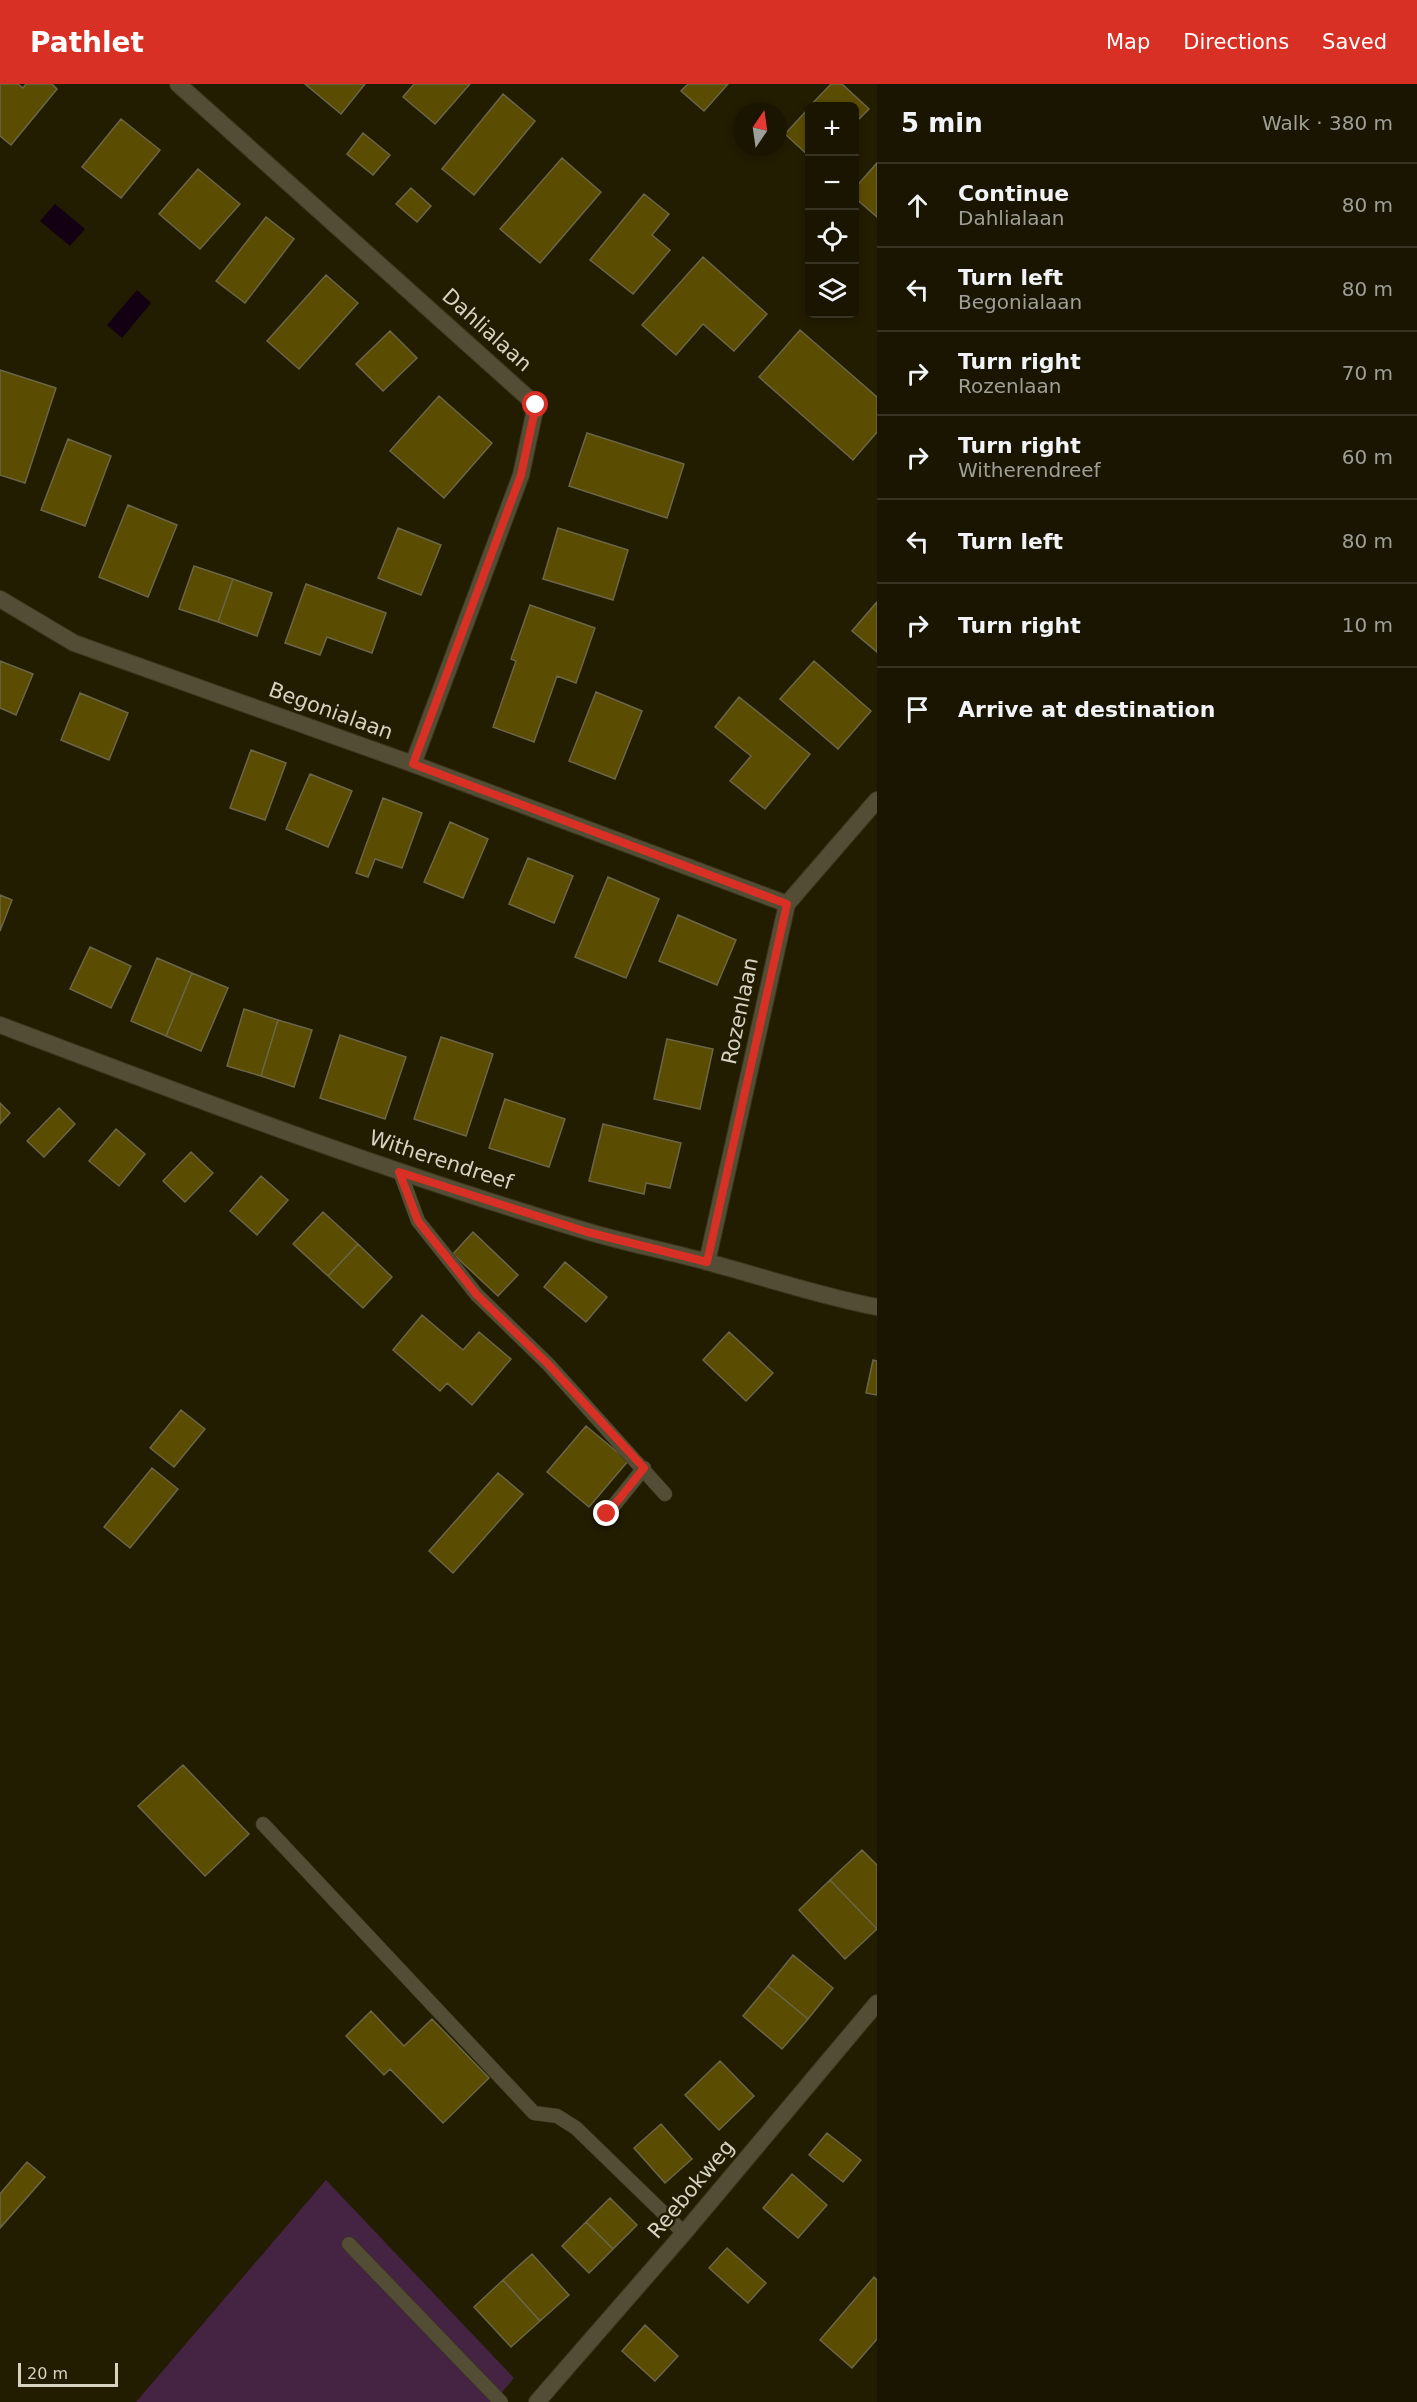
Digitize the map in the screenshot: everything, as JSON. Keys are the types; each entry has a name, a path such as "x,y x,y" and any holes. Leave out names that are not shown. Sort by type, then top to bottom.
{"street":[{"name":"Dahlialaan","path":"178,84 536,405 521,475 413,764"},
{"name":"Begonialaan","path":"0,599 74,643 413,764 787,904"},
{"name":"Rozenlaan","path":"707,1262 787,904 877,800"},
{"name":"Witherendreef","path":"0,1025 162,1087 399,1172 587,1232 707,1262 841,1300 877,1307"},
{"name":"Reebokweg","path":"537,2402 684,2233 877,2003"}],"lane":[{"path":"399,1172 418,1221 477,1295 548,1364 665,1494"},
{"path":"607,1514 644,1468"},
{"path":"263,1824 534,2113 557,2116 576,2127 684,2233"},
{"path":"349,2244 501,2402"}],"shaded area":[{"path":"55,204 85,229 70,246 40,221"},
{"path":"137,290 151,303 122,338 107,325"},
{"path":"326,2180 514,2378 494,2402 136,2402"}],"building":[{"path":"0,84 18,84 23,88 26,84 52,84 57,89 11,145 0,136"},
{"path":"305,84 365,84 341,114"},
{"path":"414,84 470,84 435,124 403,97"},
{"path":"688,84 728,84 704,111 681,91"},
{"path":"831,84 842,84 869,109 859,119 859,102 814,102"},
{"path":"503,94 535,121 474,195 442,169"},
{"path":"805,112 805,152 787,136 787,132"},
{"path":"121,119 160,150 121,198 82,167"},
{"path":"363,133 390,155 373,175 347,154"},
{"path":"562,158 601,192 540,263 500,229"},
{"path":"877,163 877,217 859,201 859,183"},
{"path":"198,169 240,204 200,249 159,214"},
{"path":"411,188 431,206 417,222 396,204"},
{"path":"644,194 669,214 652,235 670,250 633,294 590,260"},
{"path":"266,217 294,239 245,303 216,281"},
{"path":"703,257 767,314 734,351 703,324 676,355 642,325"},
{"path":"326,275 358,303 299,369 267,341"},
{"path":"800,330 877,397 877,432 853,460 759,377"},
{"path":"390,331 417,358 383,391 356,364"},
{"path":"0,370 56,388 25,483 0,475"},
{"path":"439,396 492,443 444,498 390,451"},
{"path":"587,433 684,464 667,518 569,486"},
{"path":"68,439 111,456 85,526 41,510"},
{"path":"128,505 177,525 148,597 99,577"},
{"path":"398,528 441,545 421,595 378,578"},
{"path":"558,528 628,550 613,600 543,579"},
{"path":"194,566 233,579 218,622 179,609"},
{"path":"233,579 272,593 257,636 218,622"},
{"path":"306,584 386,613 372,653 327,637 320,655 285,643"},
{"path":"877,602 877,652 852,631"},
{"path":"530,605 595,628 576,683 557,676 534,742 493,727 516,661 511,659"},
{"path":"0,661 33,674 16,715 0,708"},
{"path":"814,661 871,711 838,749 780,699"},
{"path":"596,692 642,711 615,779 569,761"},
{"path":"80,693 128,713 109,760 61,740"},
{"path":"739,697 810,754 765,809 730,781 751,756 715,727"},
{"path":"251,750 286,763 265,820 230,808"},
{"path":"310,774 352,791 328,847 286,829"},
{"path":"383,798 422,813 402,868 375,859 368,877 356,873"},
{"path":"450,822 488,839 463,898 424,882"},
{"path":"528,858 573,876 554,923 509,904"},
{"path":"608,877 659,899 626,978 575,957"},
{"path":"0,895 12,900 0,931"},
{"path":"678,915 736,940 717,985 659,961"},
{"path":"90,947 131,966 111,1008 70,989"},
{"path":"157,958 192,973 166,1036 131,1021"},
{"path":"192,973 228,988 201,1051 166,1036"},
{"path":"244,1009 278,1020 261,1076 227,1066"},
{"path":"278,1020 312,1030 294,1087 261,1076"},
{"path":"340,1035 406,1057 385,1119 320,1098"},
{"path":"441,1037 493,1054 466,1136 414,1119"},
{"path":"667,1039 713,1049 700,1109 654,1099"},
{"path":"505,1099 565,1119 549,1167 489,1148"},
{"path":"0,1103 10,1113 0,1124"},
{"path":"59,1108 75,1124 44,1157 27,1141"},
{"path":"603,1124 681,1143 670,1188 646,1183 644,1194 589,1181"},
{"path":"116,1129 145,1154 119,1186 89,1161"},
{"path":"191,1152 213,1173 185,1202 163,1181"},
{"path":"261,1176 288,1200 257,1235 230,1211"},
{"path":"323,1212 358,1244 328,1276 293,1244"},
{"path":"473,1232 518,1275 498,1296 453,1254"},
{"path":"358,1244 392,1277 363,1308 328,1276"},
{"path":"565,1262 607,1297 586,1322 544,1287"},
{"path":"422,1315 463,1350 479,1332 511,1359 472,1405 447,1383 440,1391 393,1350"},
{"path":"729,1332 773,1373 746,1401 703,1360"},
{"path":"873,1360 877,1361 877,1395 866,1393"},
{"path":"181,1410 205,1429 174,1467 150,1448"},
{"path":"586,1426 628,1461 589,1507 547,1472"},
{"path":"152,1468 178,1489 130,1548 104,1527"},
{"path":"498,1473 523,1494 453,1573 429,1551"},
{"path":"183,1765 249,1834 205,1876 138,1806"},
{"path":"862,1850 877,1865 877,1929 830,1880"},
{"path":"830,1880 877,1929 845,1959 799,1910"},
{"path":"793,1955 833,1988 808,2019 768,1986"},
{"path":"768,1986 808,2019 782,2049 743,2016"},
{"path":"371,2011 404,2046 432,2019 489,2078 443,2123 390,2069 384,2075 346,2036"},
{"path":"720,2061 754,2096 719,2130 685,2095"},
{"path":"661,2124 692,2159 665,2183 634,2148"},
{"path":"827,2133 861,2160 843,2182 809,2155"},
{"path":"27,2162 45,2177 0,2228 0,2194"},
{"path":"792,2174 827,2205 798,2238 763,2208"},
{"path":"610,2198 637,2225 613,2249 586,2222"},
{"path":"586,2222 613,2249 589,2273 562,2246"},
{"path":"727,2248 766,2283 748,2303 709,2268"},
{"path":"532,2254 569,2295 540,2321 503,2280"},
{"path":"874,2277 877,2280 877,2339 852,2368 820,2340"},
{"path":"503,2280 540,2321 511,2347 474,2307"},
{"path":"645,2325 678,2356 655,2381 622,2351"}],"route":[{"path":"536,405 521,475 413,764 787,904 707,1262 587,1232 399,1172 418,1221 477,1295 548,1364 644,1468 607,1514"}]}
